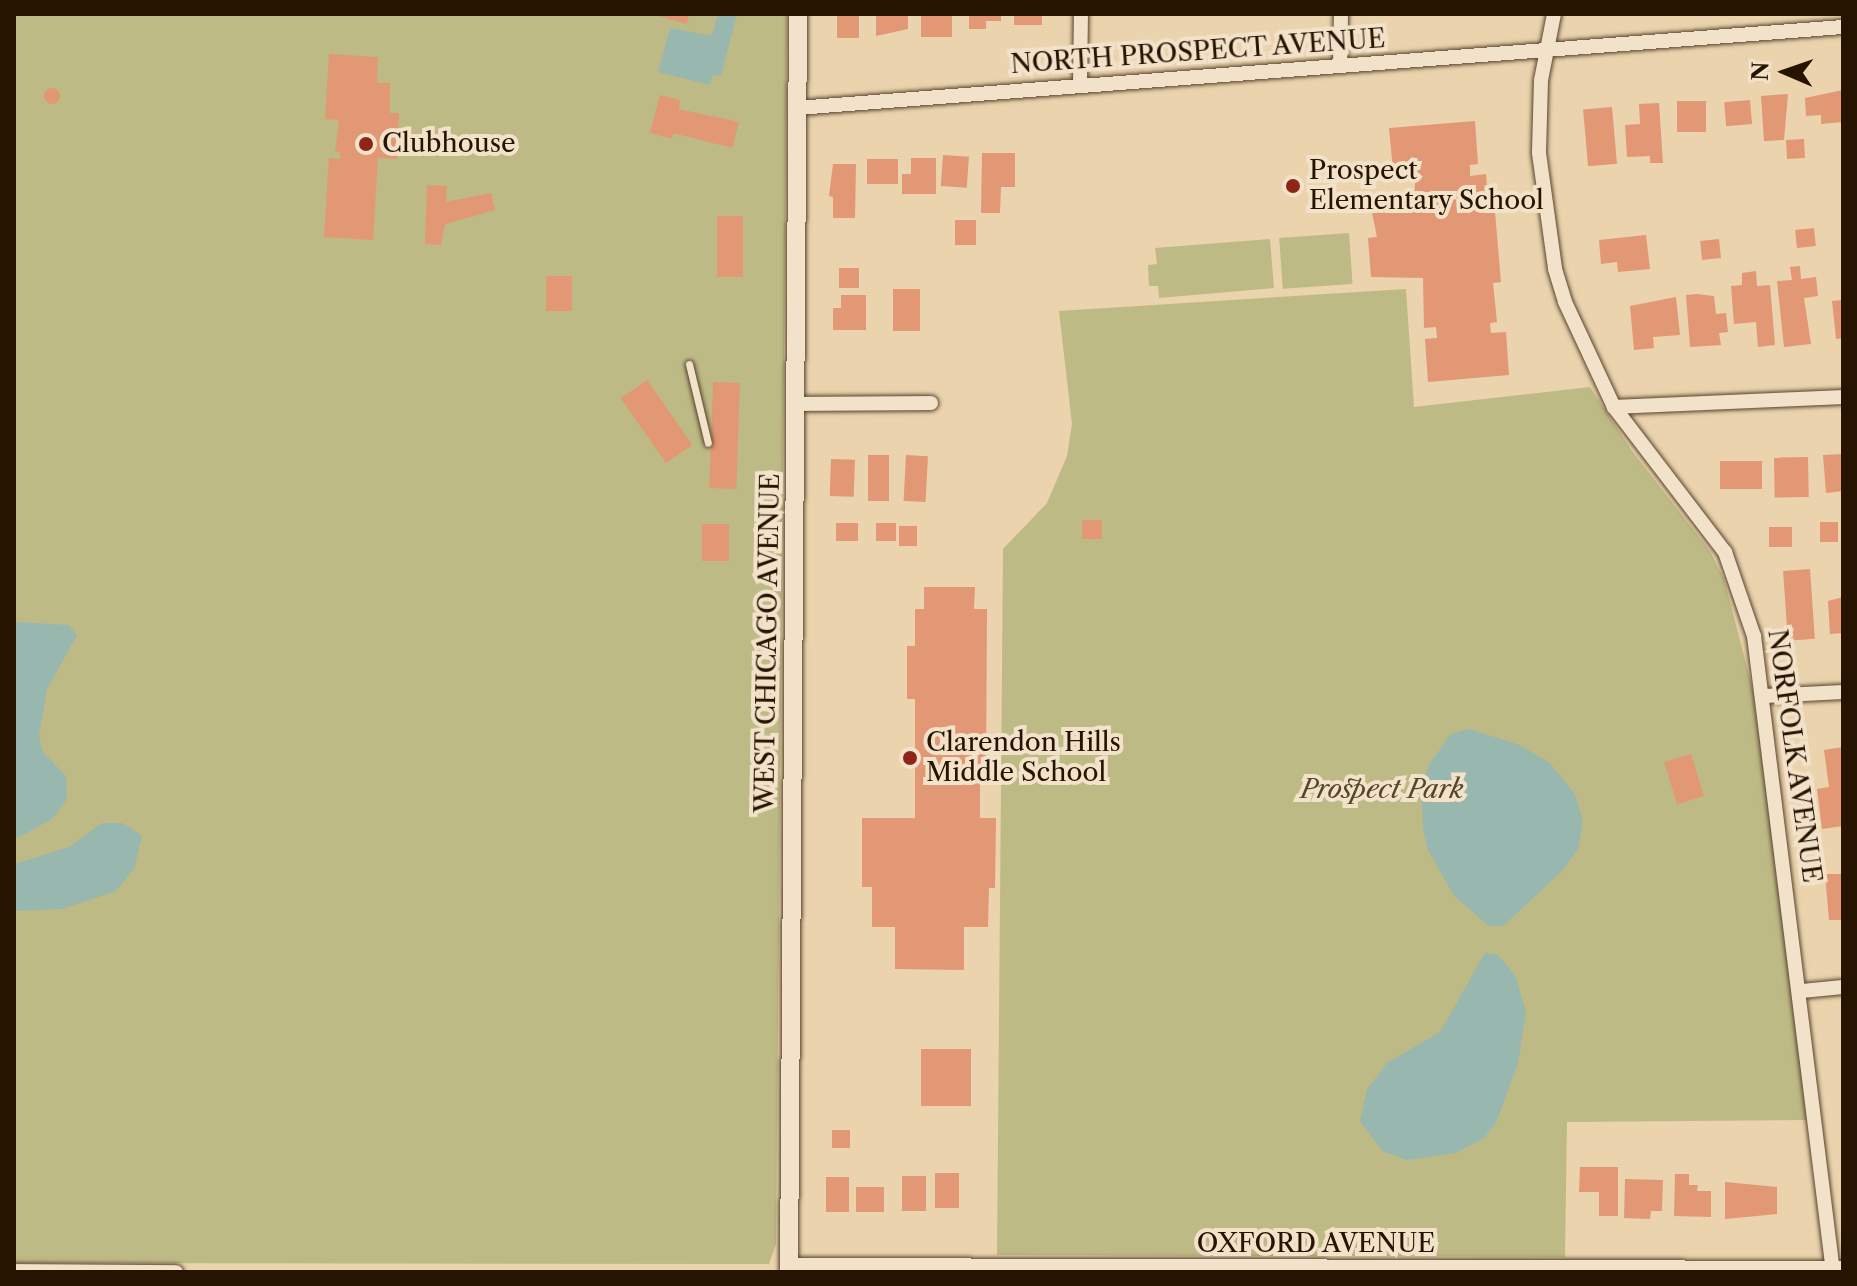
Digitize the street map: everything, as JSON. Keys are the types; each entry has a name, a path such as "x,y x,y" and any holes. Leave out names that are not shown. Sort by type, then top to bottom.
{"main road":[{"name":"WEST CHICAGO AVENUE","path":"789,1269 798,14"}],"street":[{"path":"1080,83 1081,14"},
{"path":"1340,66 1341,14"},
{"name":"NORFOLK AVENUE","path":"1554,14 1545,50 1539,153 1555,269 1579,338 1614,407 1725,552 1746,604 1765,696 1836,1269"},
{"name":"NORTH PROSPECT AVENUE","path":"797,108 1080,83 1843,27"},
{"path":"1614,407 1843,397"},
{"path":"796,404 931,403"},
{"path":"1765,696 1843,692"},
{"path":"1802,991 1843,987"},
{"name":"OXFORD AVENUE","path":"789,1269 1836,1269"},
{"path":"14,1271 176,1272"}],"lane":[{"path":"689,364 708,443"}],"green space":[{"path":"14,14 787,14 776,1244 769,1264 14,1263"},
{"path":"1349,233 1353,284 1283,289 1279,238"},
{"path":"1270,239 1274,288 1159,298 1158,286 1149,286 1148,265 1157,264 1155,248"},
{"name":"Prospect Park","path":"1406,289 1414,407 1590,387 1632,451 1710,551 1724,579 1753,690 1808,1120 1567,1122 1565,1257 997,1255 1003,549 1047,503 1067,456 1072,424 1059,311"}],"water":[{"path":"718,14 737,14 721,76 712,75 710,85 658,72 670,28 712,36"},
{"path":"14,622 69,625 77,635 47,689 39,736 43,752 66,776 67,799 52,819 14,840"},
{"path":"1469,729 1520,745 1550,763 1575,794 1583,821 1578,849 1564,869 1503,926 1489,926 1454,896 1428,850 1423,829 1421,785 1430,763 1451,734"},
{"path":"102,823 123,823 142,836 134,869 116,891 62,909 14,911 14,864 69,847"},
{"path":"1485,953 1498,955 1515,975 1526,1012 1518,1063 1496,1123 1484,1138 1456,1153 1407,1160 1382,1151 1360,1121 1367,1089 1387,1063 1440,1032"}],"building":[{"path":"652,14 689,14 687,24"},
{"path":"837,14 859,14 859,38 837,38"},
{"path":"876,14 908,14 908,29 876,36"},
{"path":"921,14 952,14 952,37 921,37"},
{"path":"969,14 1001,14 1001,21 986,21 986,29 969,29"},
{"path":"1014,14 1042,14 1042,25 1014,25"},
{"name":"Clubhouse","path":"329,54 378,57 377,83 390,83 390,113 399,113 397,159 378,158 373,240 324,237 329,158 340,159 340,152 335,152 339,120 325,119"},
{"path":"52,88 60,96 52,104 44,96"},
{"path":"1843,90 1843,122 1821,124 1821,115 1806,116 1805,98"},
{"path":"1788,94 1784,140 1764,141 1761,96"},
{"path":"660,95 680,100 679,109 739,122 732,148 673,133 672,139 650,133"},
{"path":"1750,100 1752,124 1726,126 1724,102"},
{"path":"1677,101 1706,101 1706,132 1677,132"},
{"path":"1659,103 1663,163 1650,163 1650,156 1627,157 1625,125 1640,124 1639,104"},
{"path":"1612,107 1617,164 1588,166 1583,110"},
{"path":"1475,121 1478,164 1470,165 1470,176 1486,174 1489,213 1495,212 1501,282 1493,283 1497,322 1490,323 1491,333 1506,332 1509,375 1428,382 1425,339 1437,338 1436,327 1424,328 1423,278 1371,277 1368,238 1377,237 1370,203 1414,200 1416,168 1393,170 1389,128"},
{"path":"1804,139 1805,158 1787,159 1786,140"},
{"path":"982,153 1015,153 1015,187 1001,187 1000,213 981,213"},
{"path":"943,155 969,157 967,188 941,186"},
{"path":"911,158 936,158 936,194 902,194 902,174 911,174"},
{"path":"867,159 898,159 898,184 867,184"},
{"path":"833,164 856,164 855,218 833,218 833,197 829,196"},
{"path":"427,185 447,186 446,202 491,193 495,210 445,224 441,245 425,244"},
{"path":"717,216 743,216 743,277 717,277"},
{"path":"955,220 976,220 976,245 955,245"},
{"path":"1814,228 1816,246 1797,248 1795,230"},
{"path":"1646,235 1650,269 1618,272 1617,262 1601,264 1599,240"},
{"path":"1719,239 1721,258 1702,260 1700,241"},
{"path":"1800,266 1801,279 1816,277 1818,296 1804,298 1811,344 1784,347 1777,281 1792,280 1790,267"},
{"path":"839,268 859,268 859,288 839,288"},
{"path":"1756,271 1757,286 1770,285 1775,345 1758,347 1756,322 1734,324 1731,286 1742,285 1742,273"},
{"path":"546,276 572,276 572,311 546,311"},
{"path":"893,289 920,289 920,331 893,331"},
{"path":"841,295 866,295 866,330 833,330 833,308 841,308"},
{"path":"1686,295 1714,296 1716,314 1726,313 1728,332 1719,333 1721,345 1690,347"},
{"path":"1676,297 1680,335 1653,337 1654,348 1634,350 1630,306"},
{"path":"1843,300 1843,338 1836,339 1832,301"},
{"path":"647,380 692,445 666,463 621,398"},
{"path":"713,382 740,383 736,489 709,488"},
{"path":"1843,454 1843,491 1826,493 1823,455"},
{"path":"868,455 889,455 889,501 868,501"},
{"path":"906,455 928,456 926,502 904,501"},
{"path":"1808,457 1809,497 1775,498 1774,458"},
{"path":"831,459 855,460 854,497 830,496"},
{"path":"1720,461 1762,461 1762,489 1720,489"},
{"path":"1082,520 1102,520 1102,539 1082,539"},
{"path":"1820,522 1838,522 1838,542 1820,542"},
{"path":"836,523 858,523 858,541 836,541"},
{"path":"876,523 896,523 896,541 876,541"},
{"path":"702,524 729,524 729,561 702,561"},
{"path":"899,526 917,526 917,546 899,546"},
{"path":"1769,527 1792,527 1792,547 1769,547"},
{"path":"1810,569 1815,639 1788,641 1783,571"},
{"path":"924,587 975,587 974,609 987,609 986,777 980,777 980,818 996,818 995,888 989,888 988,927 964,927 964,970 895,969 895,927 872,927 872,887 862,887 862,818 915,818 915,699 907,699 907,646 915,646 915,609 924,609"},
{"path":"1843,597 1843,633 1830,634 1828,601"},
{"path":"1843,747 1843,826 1822,829 1817,789 1829,787 1824,750"},
{"path":"1691,754 1704,796 1677,804 1664,762"},
{"path":"1825,874 1843,874 1843,920 1829,920"},
{"path":"921,1049 971,1049 971,1106 921,1106"},
{"path":"832,1130 850,1130 850,1148 832,1148"},
{"path":"1580,1167 1618,1167 1618,1216 1599,1216 1599,1192 1579,1192"},
{"path":"935,1173 959,1173 959,1208 935,1208"},
{"path":"1675,1174 1689,1174 1689,1185 1698,1185 1697,1191 1711,1191 1711,1217 1674,1216"},
{"path":"902,1176 926,1176 926,1211 902,1211"},
{"path":"826,1177 849,1177 849,1212 826,1212"},
{"path":"1625,1179 1663,1180 1662,1211 1651,1211 1650,1219 1624,1218"},
{"path":"1725,1182 1777,1187 1777,1214 1725,1219"},
{"path":"856,1187 884,1187 884,1212 856,1212"}],"place":[{"name":"Clubhouse","path":"366,144"},
{"name":"Prospect Elementary School","path":"1293,186"},
{"name":"Clarendon Hills Middle School","path":"910,758"}]}
